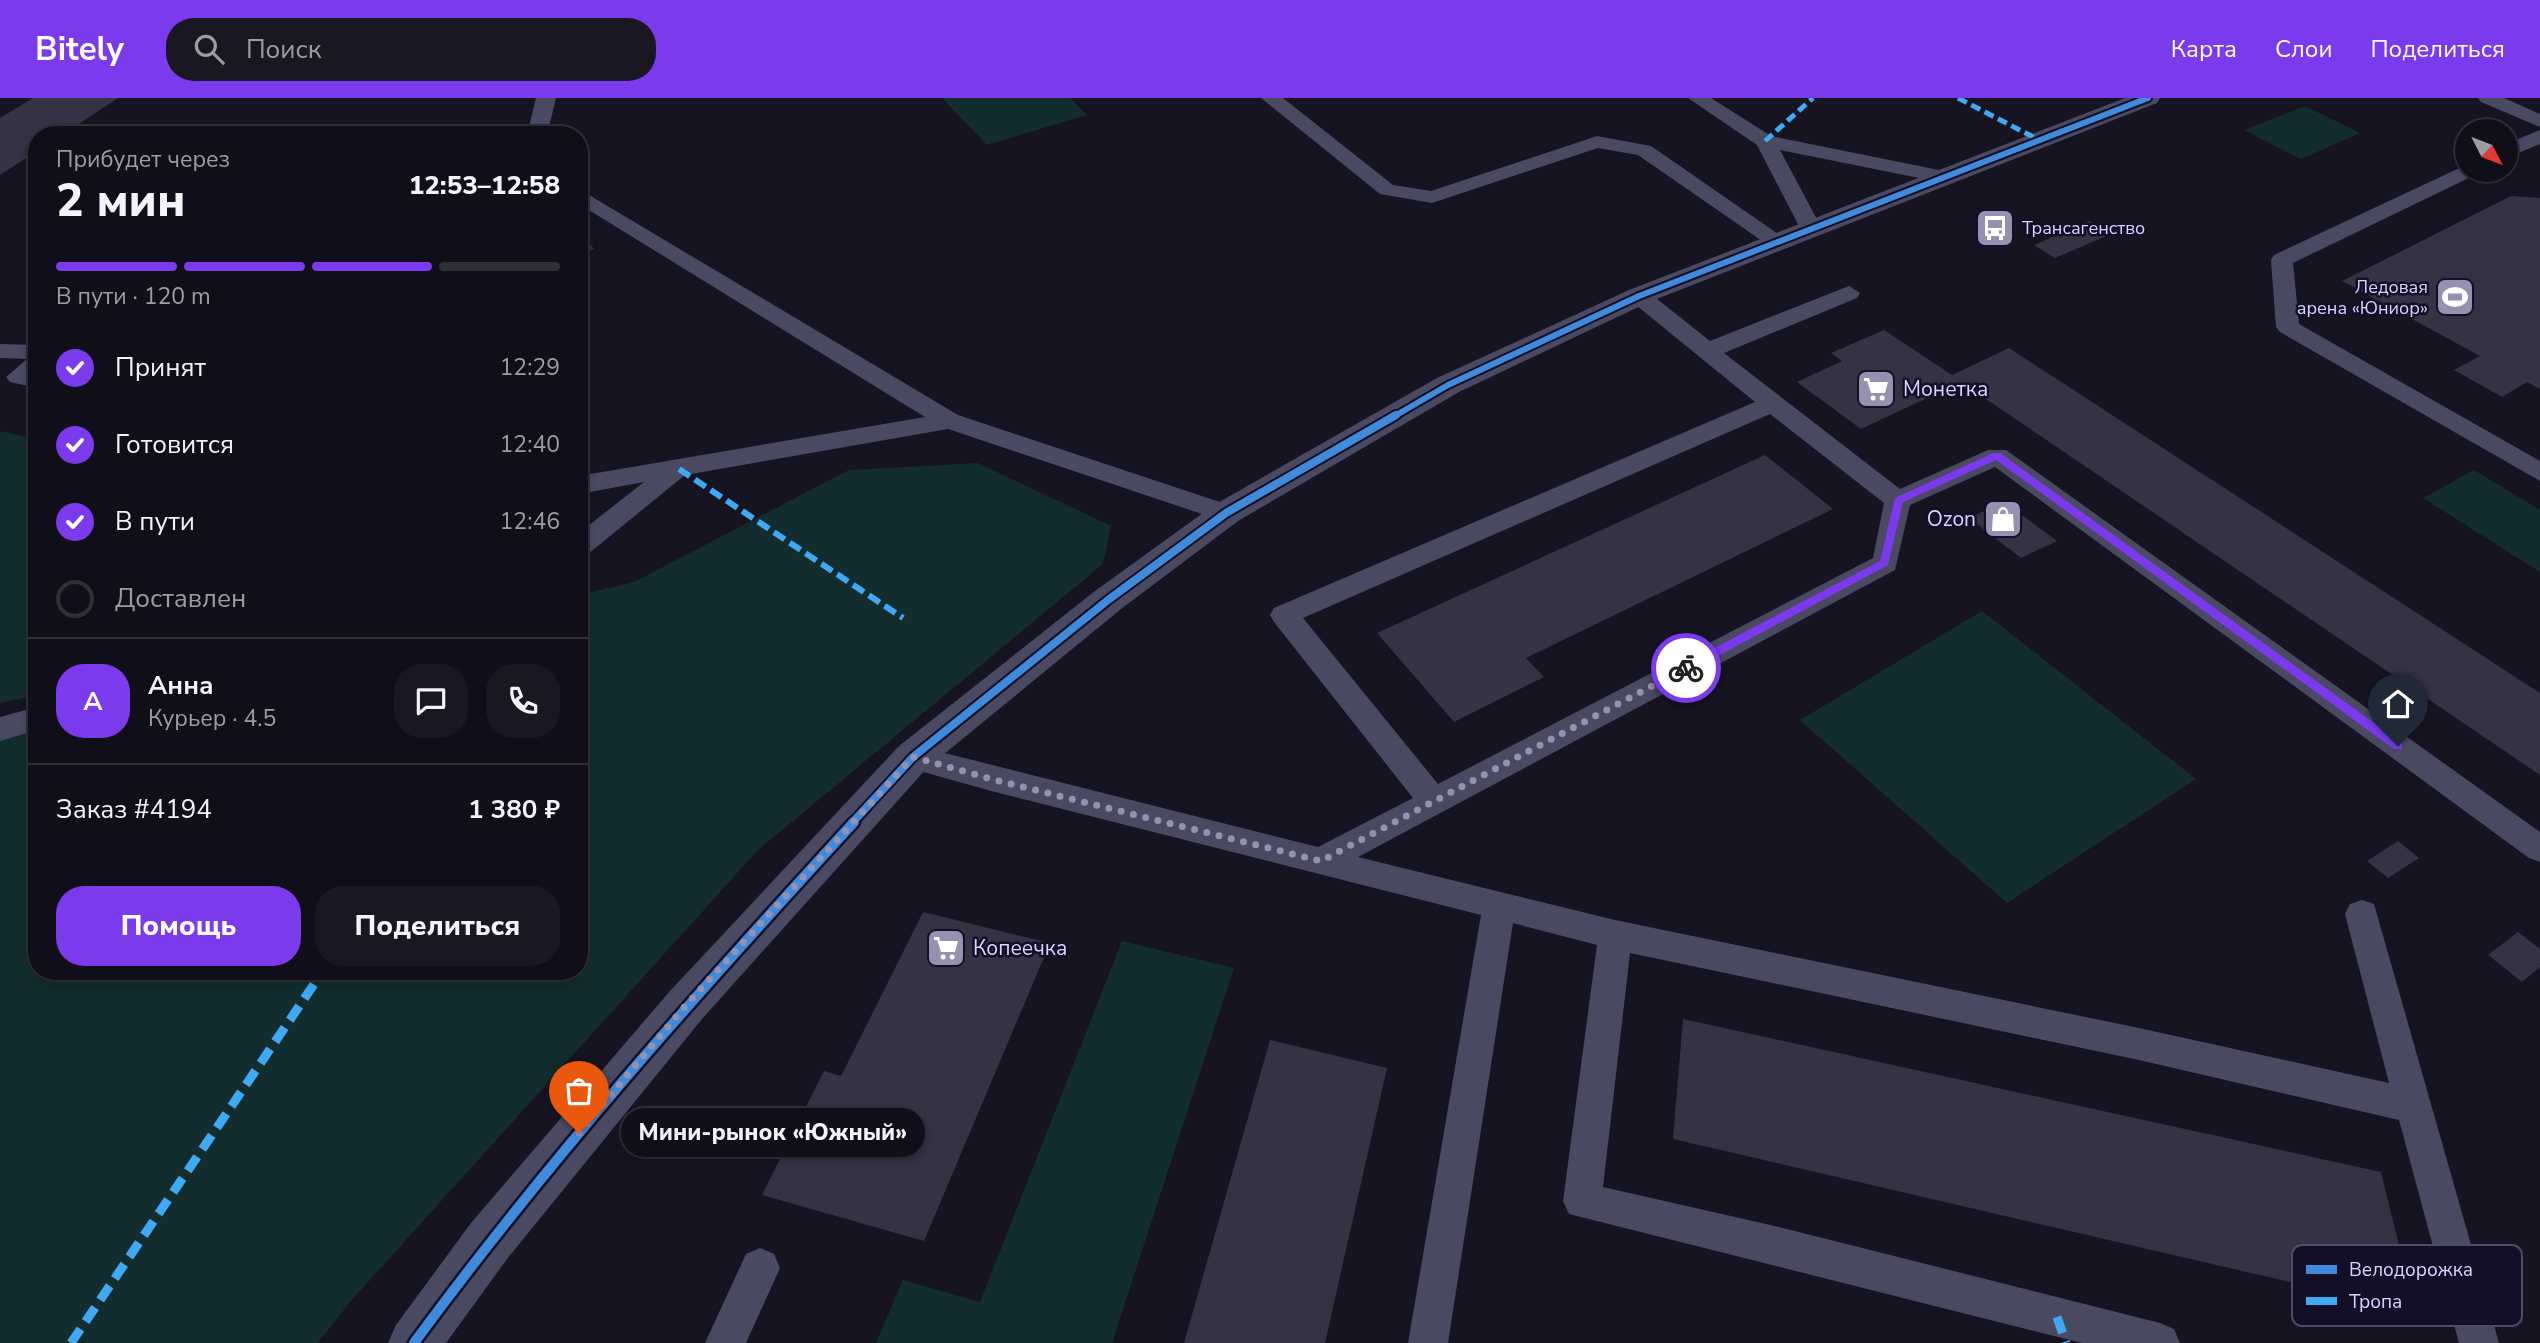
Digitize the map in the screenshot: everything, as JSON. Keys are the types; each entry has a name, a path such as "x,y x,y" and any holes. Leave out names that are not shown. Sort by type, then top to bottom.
{"street":[{"path":"414,1343 489,1241 686,1005 913,757 1108,600 1226,513 1448,385 1639,296 1776,240 2148,98"}],"lane":[{"path":"539,126 546,98"},
{"path":"1276,102 1304,98"},
{"path":"1698,98 1765,141 1944,177"},
{"path":"2488,98 2540,121"},
{"path":"1276,102 1387,190 1432,197 1597,142 1644,150 1776,240"},
{"path":"2518,146 2540,136"},
{"path":"1765,141 1810,227"},
{"path":"2455,177 2281,260 2288,327 2540,472"},
{"path":"588,200 949,421 1226,513"},
{"path":"1707,351 1849,293"},
{"path":"1639,296 1772,404 1898,500"},
{"path":"0,351 28,352"},
{"path":"28,370 18,377 28,379"},
{"path":"1434,802 1284,615 1772,404"},
{"path":"588,484 949,421"},
{"path":"1898,500 1997,456 2540,849"},
{"path":"588,540 679,469"},
{"path":"1321,861 1885,563 1898,500"},
{"path":"0,729 28,721"},
{"path":"913,757 995,780 1615,935 2139,1044 2413,1106"},
{"path":"1428,1343 1500,907"},
{"path":"2362,914 2452,1245"},
{"path":"1615,935 1582,1201 1779,1246 2160,1343"},
{"path":"725,1343 760,1268"},
{"path":"2474,1326 2479,1343"}],"green space":[{"path":"942,98 1070,98 1087,115 987,145"},
{"path":"2305,106 2360,133 2301,159 2244,130"},
{"path":"0,431 28,437 28,697 0,703"},
{"path":"978,463 1111,526 1103,564 758,850 350,1302 318,1343 0,1343 0,738 28,731 28,980 588,980 588,593 634,582 849,470"},
{"path":"2474,470 2540,510 2540,572 2423,498"},
{"path":"1982,611 2196,779 2007,903 1800,720"},
{"path":"1122,941 1234,968 1112,1343 876,1343 903,1280 980,1302"}],"building":[{"path":"33,98 118,98 76,126 28,126 28,157 0,175 0,118"},
{"name":"Ледовая арена «Юниор»","path":"2511,196 2540,198 2540,389 2527,382 2502,397 2454,370 2480,356 2342,281"},
{"path":"2089,221 2111,234 2055,258 2034,245"},
{"path":"1884,330 1952,375 2009,348 2540,693 2540,775 1961,382 1861,429 1797,382 1842,361 1831,353"},
{"path":"1765,455 1833,509 1526,658 1544,677 1454,722 1377,633"},
{"path":"2004,502 2057,541 2021,558 1969,518"},
{"path":"2398,841 2419,858 2388,878 2367,861"},
{"path":"923,912 1050,943 924,1241 762,1195 824,1071 841,1076"},
{"path":"2518,932 2540,949 2540,967 2522,982 2488,955"},
{"path":"1683,1019 2381,1172 2399,1245 2292,1245 2292,1282 1673,1139"},
{"path":"1270,1040 1387,1068 1325,1343 1184,1343"}],"marked path":[{"path":"1765,141 1813,98"},
{"path":"1958,98 2039,140"},
{"path":"679,469 903,618"},
{"path":"71,1343 317,980"},
{"path":"2057,1317 2066,1343"}],"cycle path":[{"path":"414,1343 489,1241 686,1005 913,757 1108,600 1226,513 1448,385 1639,296 1810,227 2148,98"}],"way so far":[{"path":"579,1133 686,1005 913,757 1321,861 1686,668"}],"place":[{"name":"Трансагенство","path":"1995,228"},
{"name":"Ледовая арена «Юниор»","path":"2455,297"},
{"name":"Монетка","path":"1876,389"},
{"name":"Ozon","path":"2003,519"},
{"name":"Копеечка","path":"946,948"},
{"name":"Мини-рынок «Южный»","path":"579,1133"}],"route":[{"path":"1686,668 1885,563 1896,523 1898,500 1997,456 2398,746"}]}
